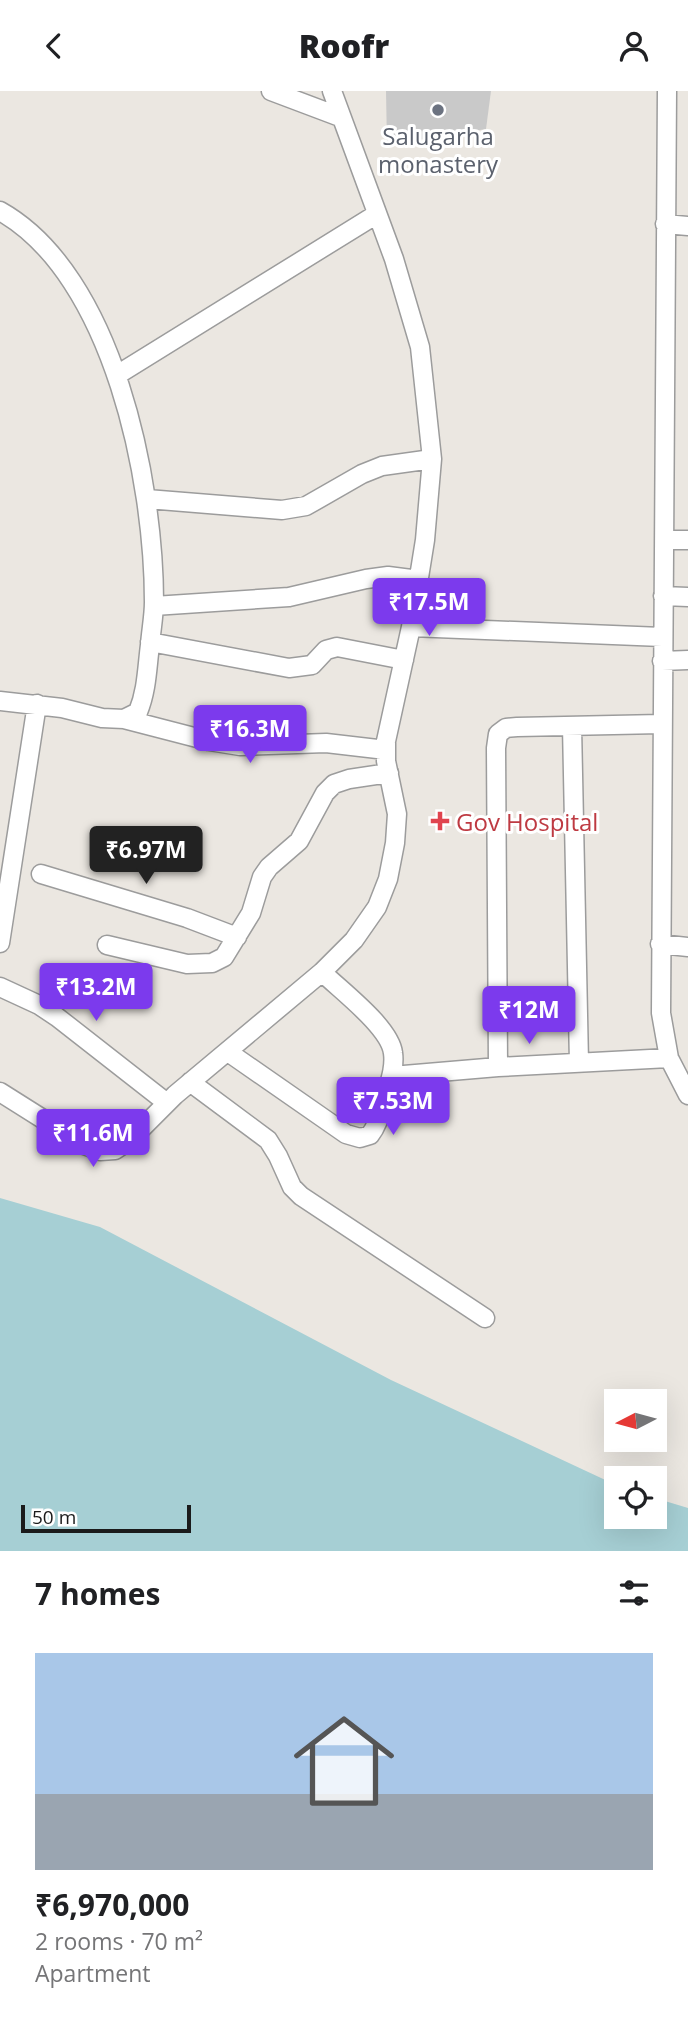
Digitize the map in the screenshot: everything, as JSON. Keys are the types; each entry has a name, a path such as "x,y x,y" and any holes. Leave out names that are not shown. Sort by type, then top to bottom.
{"street":[{"path":"271,91 340,117"},
{"path":"0,1092 84,1145 100,1151 115,1150 131,1140 190,1082 322,972 354,940 377,907 388,879 397,814 386,741 419,580 431,489 432,459 420,347 394,259 332,91"},
{"path":"667,91 661,1013 669,1058 688,1095"},
{"path":"0,211 14,218 52,255 86,304 117,375 135,434 147,499 153,554 154,606 145,695 138,712 124,719"},
{"path":"117,375 377,214"},
{"path":"665,224 688,226"},
{"path":"147,499 282,510 306,506 362,474 382,466 432,459"},
{"path":"664,540 688,540"},
{"path":"154,606 289,597 377,577 419,580"},
{"path":"663,596 688,597"},
{"path":"411,627 662,637"},
{"path":"150,642 289,668 313,665 326,650 337,647 404,660"},
{"path":"662,661 688,660"},
{"path":"0,701 37,704 102,718 124,719 209,741 240,746 326,743 386,750"},
{"path":"0,943 37,704"},
{"path":"498,1067 498,734 506,728 662,724"},
{"path":"572,726 579,1063"},
{"path":"107,945 187,964 212,963 224,957 251,913 262,877 269,867 299,841 325,793 334,784 349,779 389,773"},
{"path":"41,874 187,918 237,937"},
{"path":"660,944 688,947"},
{"path":"228,1052 346,1135 360,1138 370,1135 376,1127 392,1076 393,1051 389,1040 380,1029 322,972"},
{"path":"0,987 39,1005 57,1017 167,1103"},
{"path":"392,1076 498,1067 669,1058"},
{"path":"190,1082 268,1140 292,1187 301,1196 485,1318"}],"shaded area":[{"name":"Salugarha monastery","path":"386,91 491,91 486,129 387,145"}],"water":[{"path":"0,1198 100,1227 391,1380 604,1479 604,1529 667,1529 667,1502 688,1508 688,1551 0,1551"}],"place":[{"name":"Salugarha monastery","path":"438,110"},
{"name":"Gov Hospital","path":"440,821"}]}
